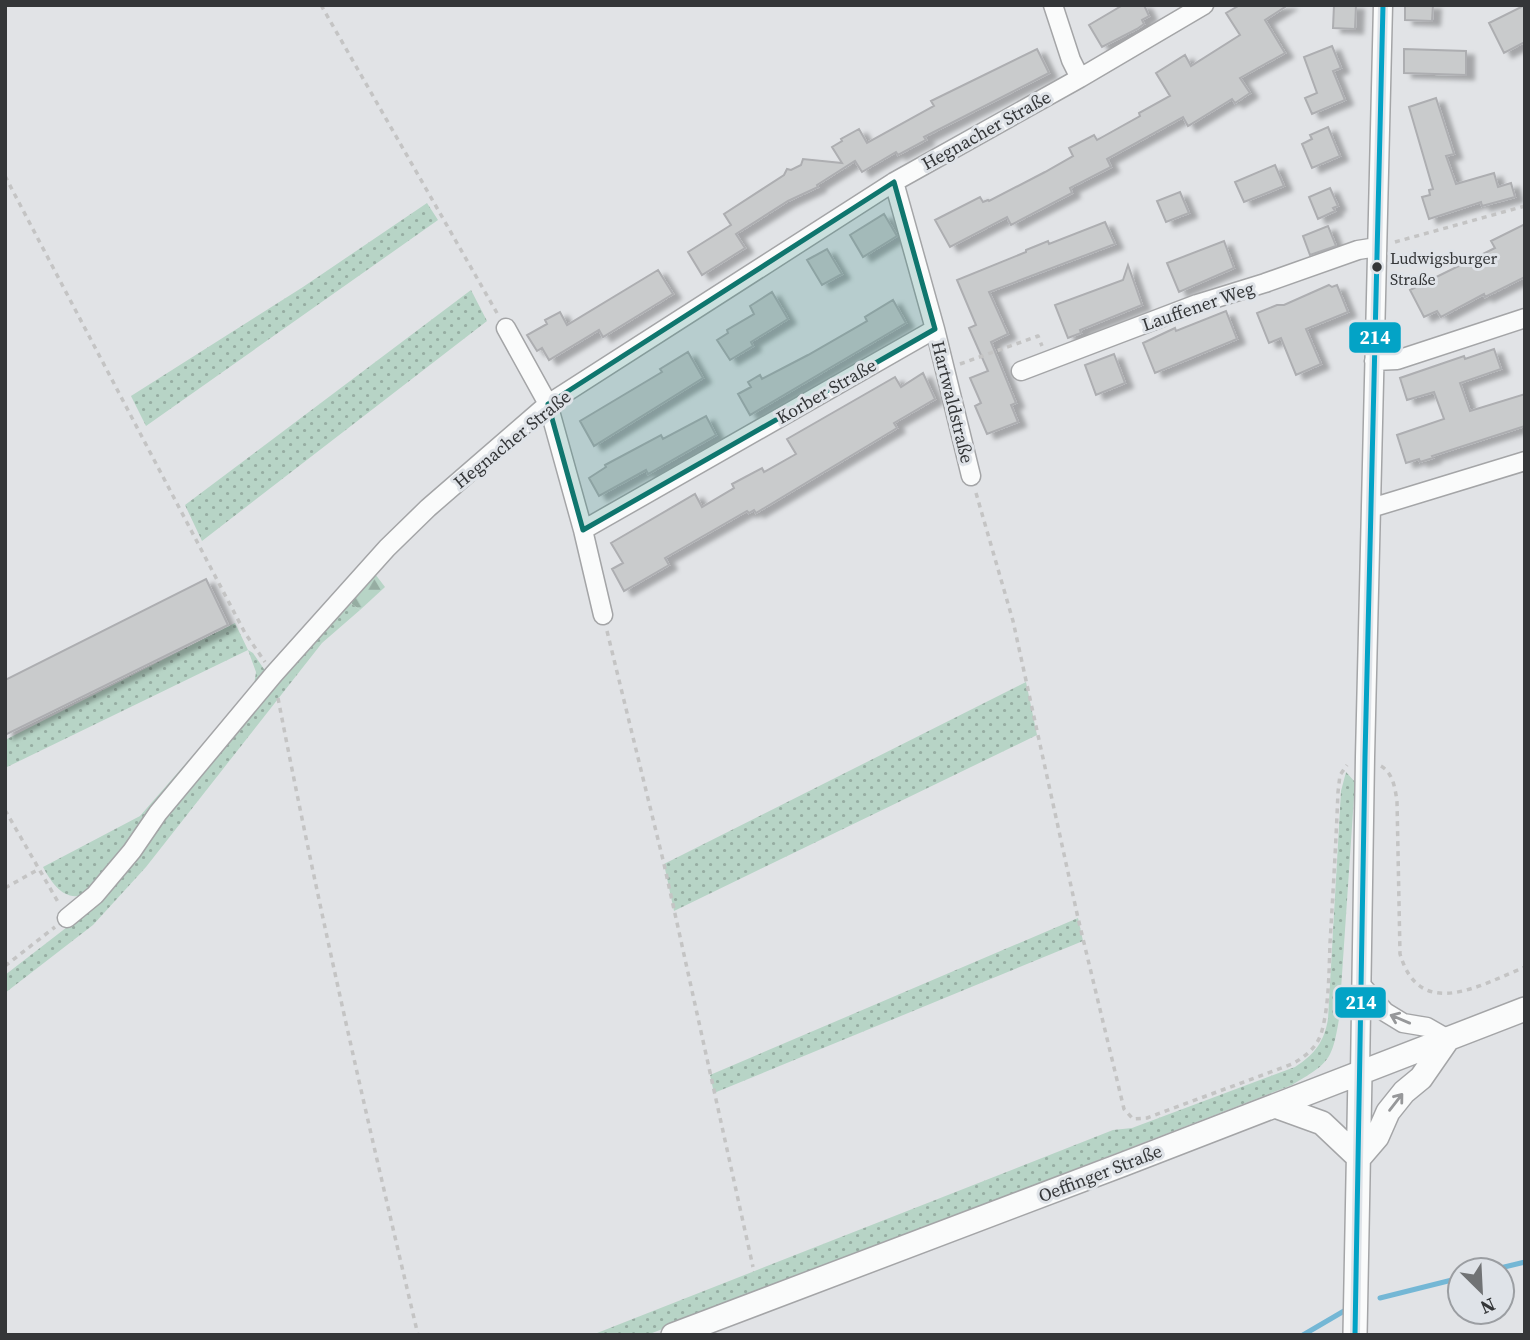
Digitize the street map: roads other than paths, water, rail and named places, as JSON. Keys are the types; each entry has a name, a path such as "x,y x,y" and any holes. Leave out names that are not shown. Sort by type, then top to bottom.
{"main road":[{"name":"Oeffinger Straße","path":"673,1335 1525,1009"},
{"path":"1359,1158 1377,1137 1388,1112 1404,1092 1421,1078 1448,1039"},
{"path":"1355,1335 1360,1074"},
{"path":"1275,1106 1322,1123 1359,1158"}],"street":[{"path":"1053,5 1071,61 1080,78"},
{"name":"Hegnacher Straße","path":"67,918 102,886 167,802 274,674 387,548 428,508 548,404 894,182 1204,5"},
{"path":"1360,1074 1370,508 1384,5"},
{"path":"894,182 935,328"},
{"name":"Lauffener Weg","path":"1021,371 1197,304 1358,250 1377,247"},
{"path":"1374,361 1397,360 1525,318"},
{"path":"506,328 548,404 603,615"},
{"name":"Hartwaldstraße","path":"935,328 971,476"},
{"name":"Korber Straße","path":"583,530 935,328"},
{"path":"1370,508 1525,461"},
{"path":"1362,986 1385,1012 1403,1023 1427,1027 1448,1039"}],"waterway":[{"path":"1516,1264 1525,1262"},
{"path":"1380,1298 1446,1282"},
{"path":"1303,1335 1344,1311"}],"place":[{"name":"Ludwigsburger Straße","path":"1377,267"}]}
